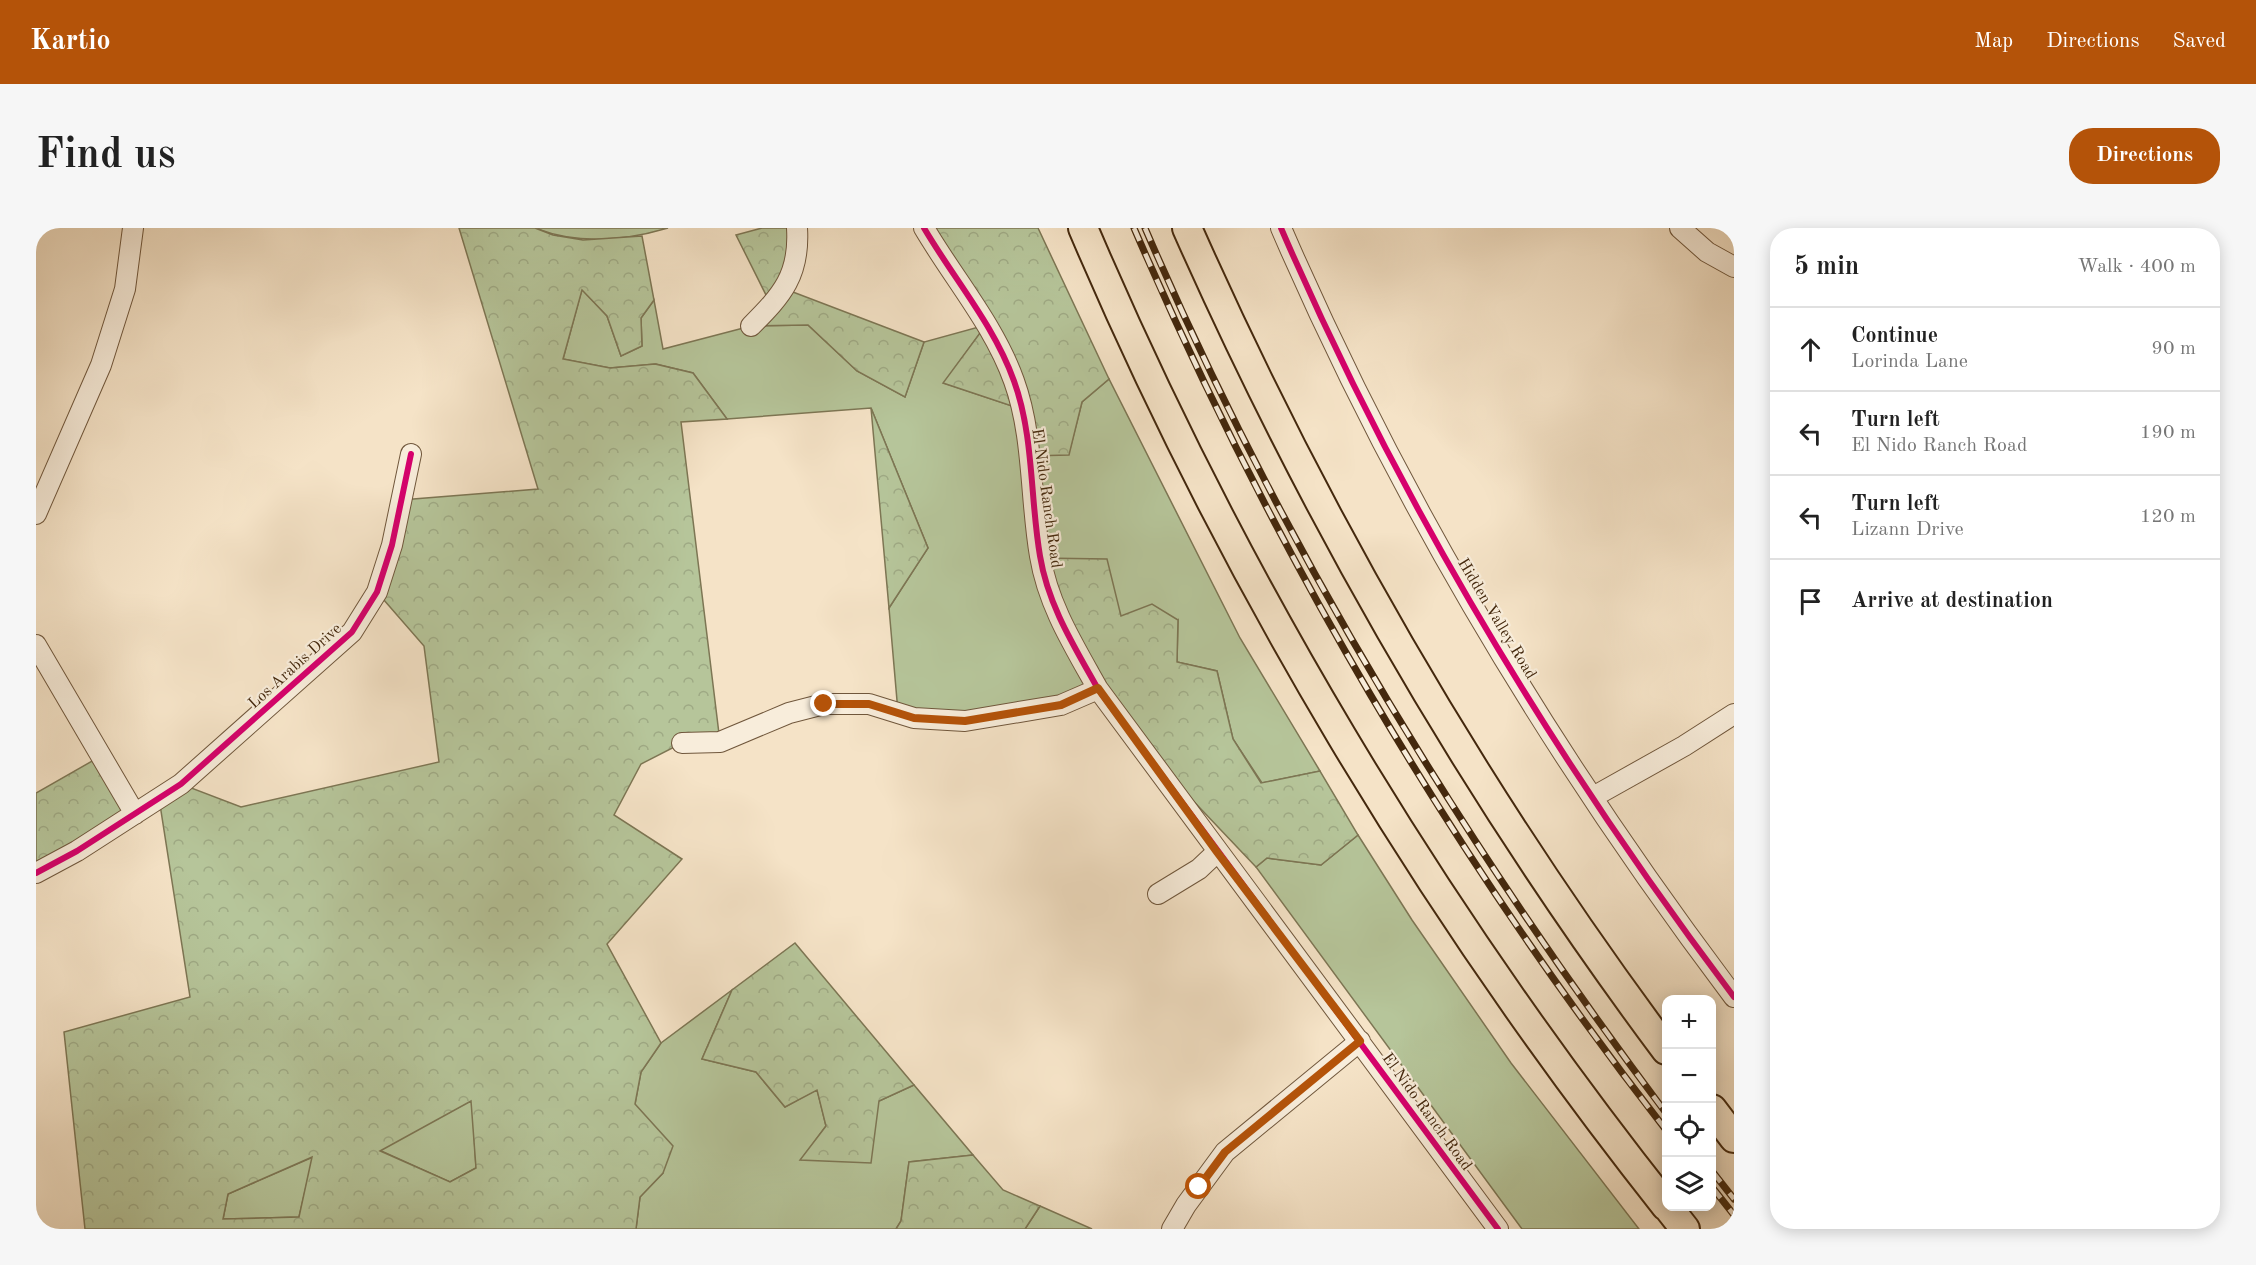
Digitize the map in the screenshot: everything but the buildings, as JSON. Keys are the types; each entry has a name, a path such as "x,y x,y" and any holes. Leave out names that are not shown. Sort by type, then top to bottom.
{"highway":[{"path":"1083,228 1179,437 1267,605 1333,721 1403,835 1489,966 1587,1102 1662,1200"},
{"path":"1187,228 1289,444 1402,650 1526,850 1665,1049"},
{"path":"1715,1103 1734,1122"},
{"path":"1716,1114 1734,1138"},
{"path":"1671,1211 1685,1229"}],"street":[{"path":"36,514 101,365 125,290 133,228"},
{"path":"751,326 784,289 796,266 798,249 796,228"},
{"name":"El Nido Ranch Road","path":"924,228 986,325 1014,382 1026,430 1040,558 1054,609 1098,688 1217,852 1498,1229"},
{"name":"Hidden Valley Road","path":"1281,228 1366,411 1466,594 1593,797 1734,997"},
{"path":"1680,228 1707,252 1734,267"},
{"name":"Los Arabis Drive","path":"36,873 181,784 352,632 376,592 392,545 411,454"},
{"path":"36,645 135,814"},
{"path":"682,743 720,742 789,713 824,704 869,704 914,718 965,721 1061,705 1098,688"},
{"path":"1593,797 1684,746 1734,714"},
{"path":"1158,894 1199,869 1217,852"},
{"path":"1172,1229 1186,1205 1225,1152 1360,1041"}],"green space":[{"path":"459,228 535,228 553,235 583,240 642,236 654,300 641,318 642,346 621,356 607,316 582,290 563,359 610,368 655,364 693,373 727,419 681,422 720,742 682,743 641,764 614,815 682,859 607,944 661,1043 641,1072 635,1104 673,1146 663,1173 640,1197 636,1229 85,1229 64,1032 190,997 159,798 181,784 241,807 439,762 424,646 377,592 401,500 538,489","holes":["471,1101 476,1168 450,1182 380,1151","312,1157 299,1217 223,1219 228,1194"]},
{"path":"535,228 668,228 635,236 584,239"},
{"path":"762,228 797,228 785,289 924,342 905,397 857,371 808,325 751,326 771,305 736,235"},
{"path":"924,228 1038,228 1109,379 1082,402 1069,455 1029,456 1021,409 943,383 986,325"},
{"path":"582,289 607,316 621,356 642,346 641,318 654,300 663,349 751,326 808,325 857,371 905,397 924,342 986,325 944,383 1021,409 1070,449 1082,402 1109,379 1240,638 1320,771 1262,783 1233,739 1217,671 1177,662 1178,620 1098,689 965,721 898,712 889,608 928,548 871,408 727,419 693,373 656,364 610,368 563,359"},
{"path":"871,408 928,548 889,608"},
{"path":"1040,558 1107,559 1121,616 1152,604 1178,620 1177,662 1217,671 1233,739 1261,783 1320,771 1358,835 1321,865 1267,858 1256,867 1143,748 1098,689"},
{"path":"101,756 135,814 36,873 36,793"},
{"path":"1358,835 1412,920 1511,1063 1639,1229 1522,1229 1256,867 1267,858 1321,865"},
{"path":"795,943 914,1085 879,1101 871,1163 800,1160 826,1126 817,1090 785,1107 756,1072 702,1059 732,990"},
{"path":"732,990 702,1059 756,1072 785,1107 817,1089 826,1126 801,1160 879,1101 914,1085 973,1155 909,1162 901,1221 896,1229 636,1229 640,1197 663,1173 635,1104 641,1072 661,1043"},
{"path":"472,1100 476,1168 450,1182 379,1150"},
{"path":"973,1155 1003,1190 1040,1206 1025,1229 896,1229 901,1221 909,1162"},
{"path":"313,1157 299,1217 223,1219 228,1194"},
{"path":"1040,1206 1092,1229 1025,1229"}],"railway":[{"path":"1134,228 1245,465 1306,582 1371,696 1440,808 1512,918 1587,1025 1662,1125"},
{"path":"1145,228 1198,346 1255,461 1315,575 1379,686 1446,796 1517,904 1662,1108"},
{"path":"1716,1176 1734,1199"},
{"path":"1716,1192 1734,1215"}],"cycle path":[{"path":"924,228 985,321 1006,360 1014,381 1025,423 1037,534 1044,574 1063,625 1098,689 1498,1229"},
{"path":"1281,228 1376,430 1485,626 1543,722 1604,815 1734,997"},
{"path":"36,873 77,851 181,784 352,632 377,592 392,545 411,454"}],"route":[{"path":"824,704 869,704 914,718 965,721 1061,705 1098,688 1217,852 1360,1041 1225,1152 1199,1187"}]}
